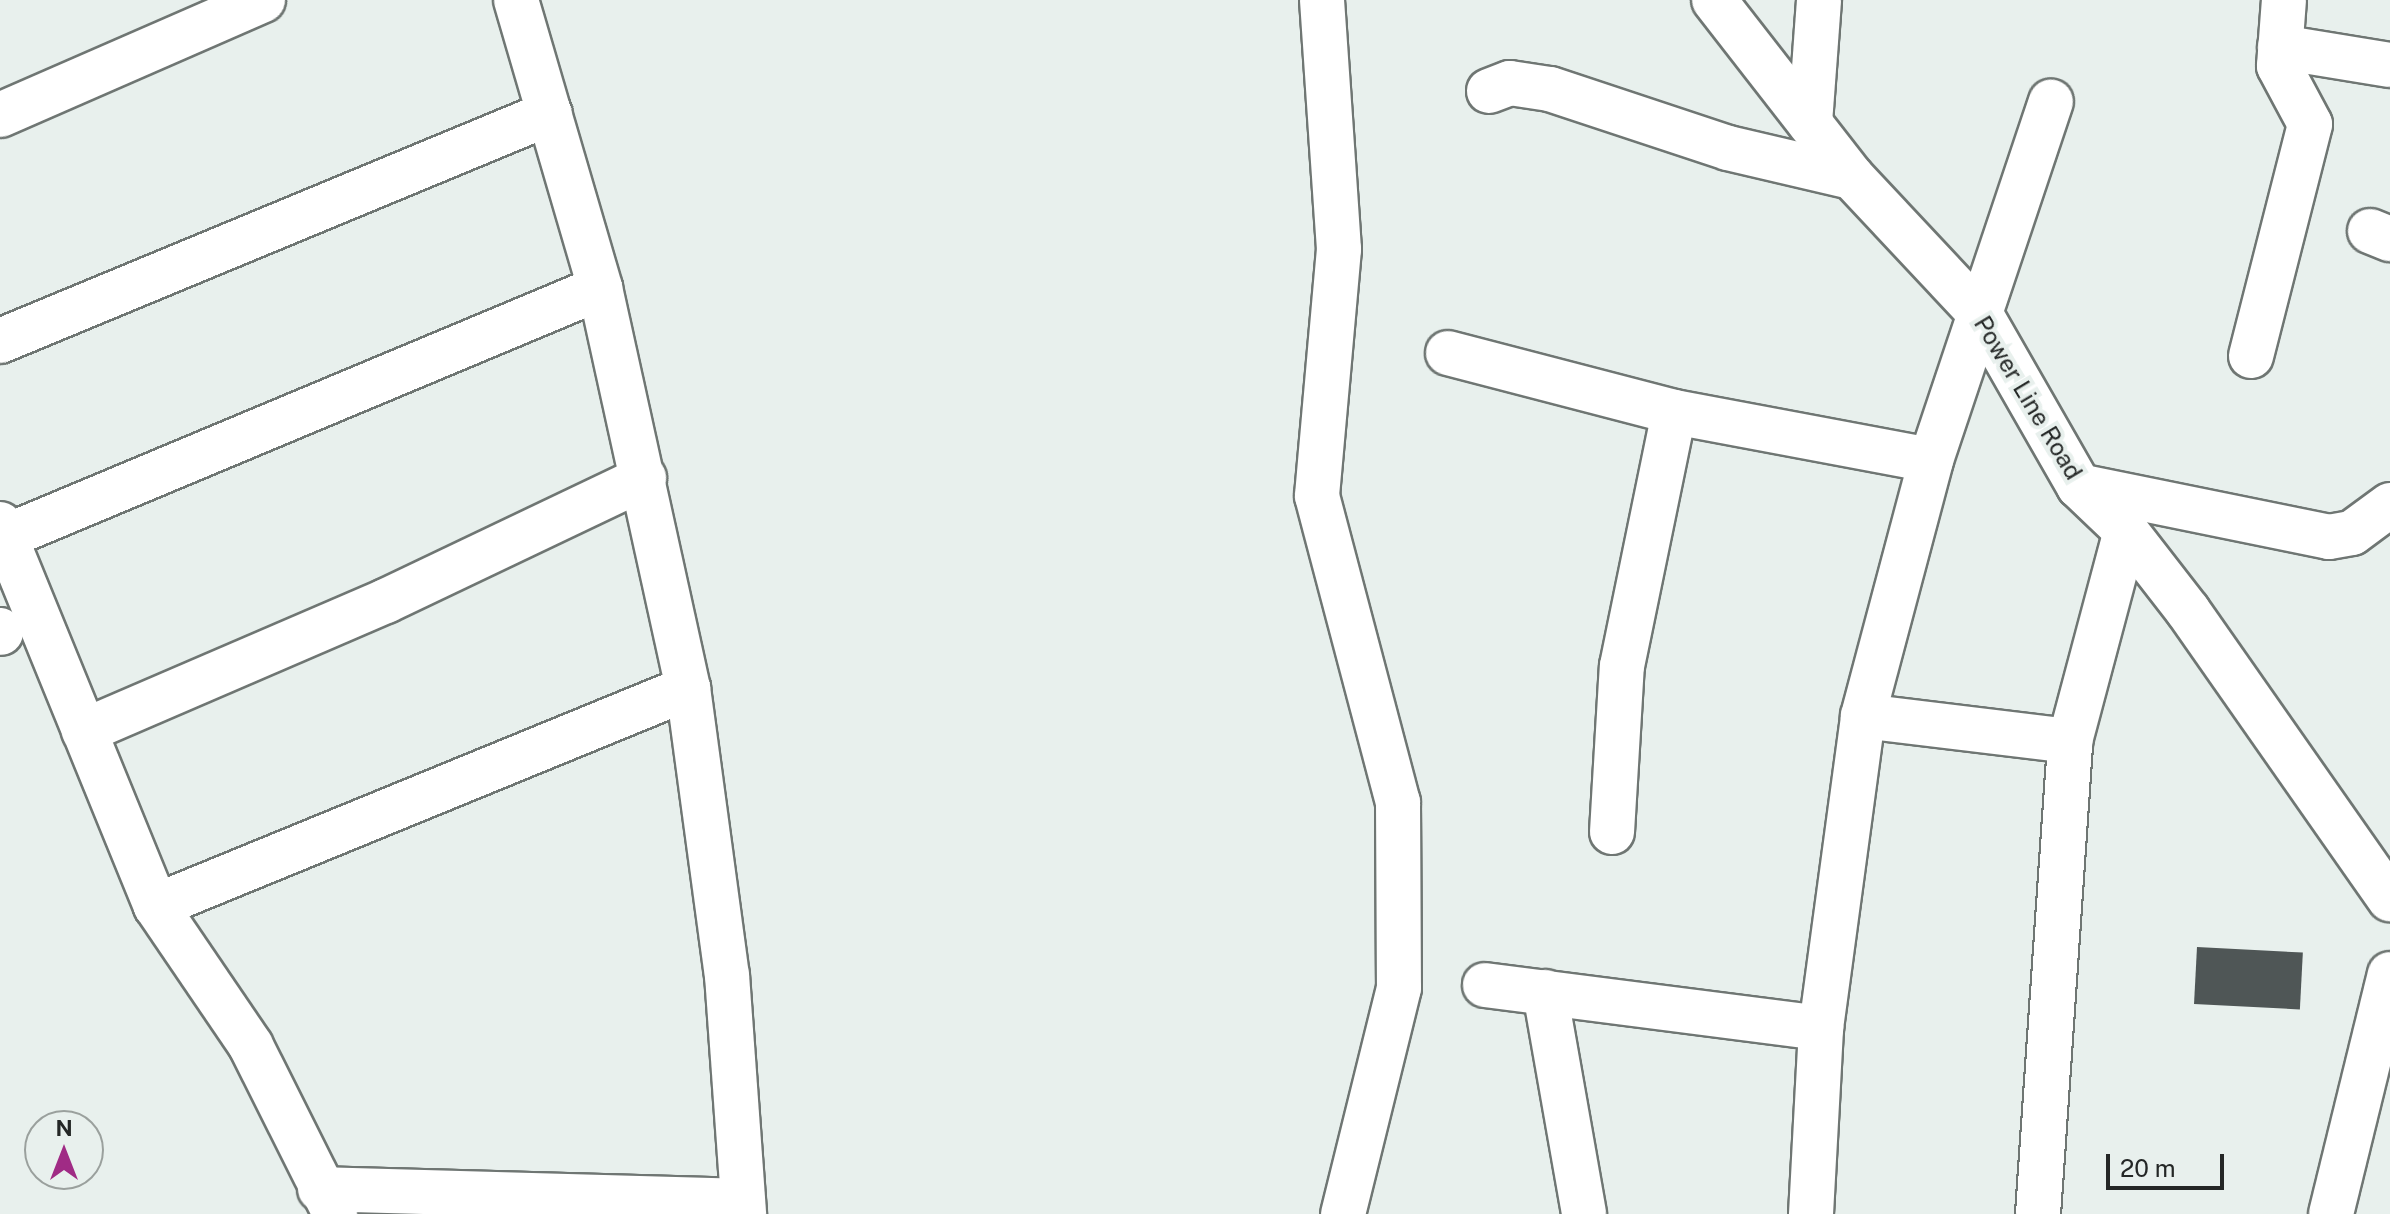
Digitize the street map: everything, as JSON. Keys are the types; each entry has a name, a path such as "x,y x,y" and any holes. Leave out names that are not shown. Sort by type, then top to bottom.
{"street":[{"path":"0,115 263,0"},
{"path":"516,0 600,288 688,688 727,975 743,1208 328,1201 251,1046 156,906 2,530 600,288"},
{"path":"1322,0 1339,249 1317,496 1398,802 1399,988 1343,1214"},
{"name":"Power Line Road","path":"1714,0 1852,177 1981,315 2079,486 2126,531 2390,899"},
{"path":"1810,123 1819,0"},
{"path":"2251,356 2308,137 2306,110 2279,66 2284,0"},
{"path":"2280,47 2390,65"},
{"path":"1489,91 1510,83 1550,89 1728,148 1852,177"},
{"path":"1811,1214 1821,1028 1863,716 1931,460 2051,102"},
{"path":"0,341 550,113"},
{"path":"1448,353 1674,412 1931,460"},
{"path":"1612,832 1622,666 1674,412"},
{"path":"84,731 386,601 644,478"},
{"path":"2079,486 2329,537 2352,533 2390,505"},
{"path":"2038,1214 2070,741 2126,531"},
{"path":"156,906 688,688"},
{"path":"1863,716 2070,741"},
{"path":"2331,1214 2390,974"},
{"path":"1485,985 1821,1028"},
{"path":"1545,992 1584,1214"}],"building":[{"path":"2197,947 2303,953 2300,1009 2194,1004"}]}
